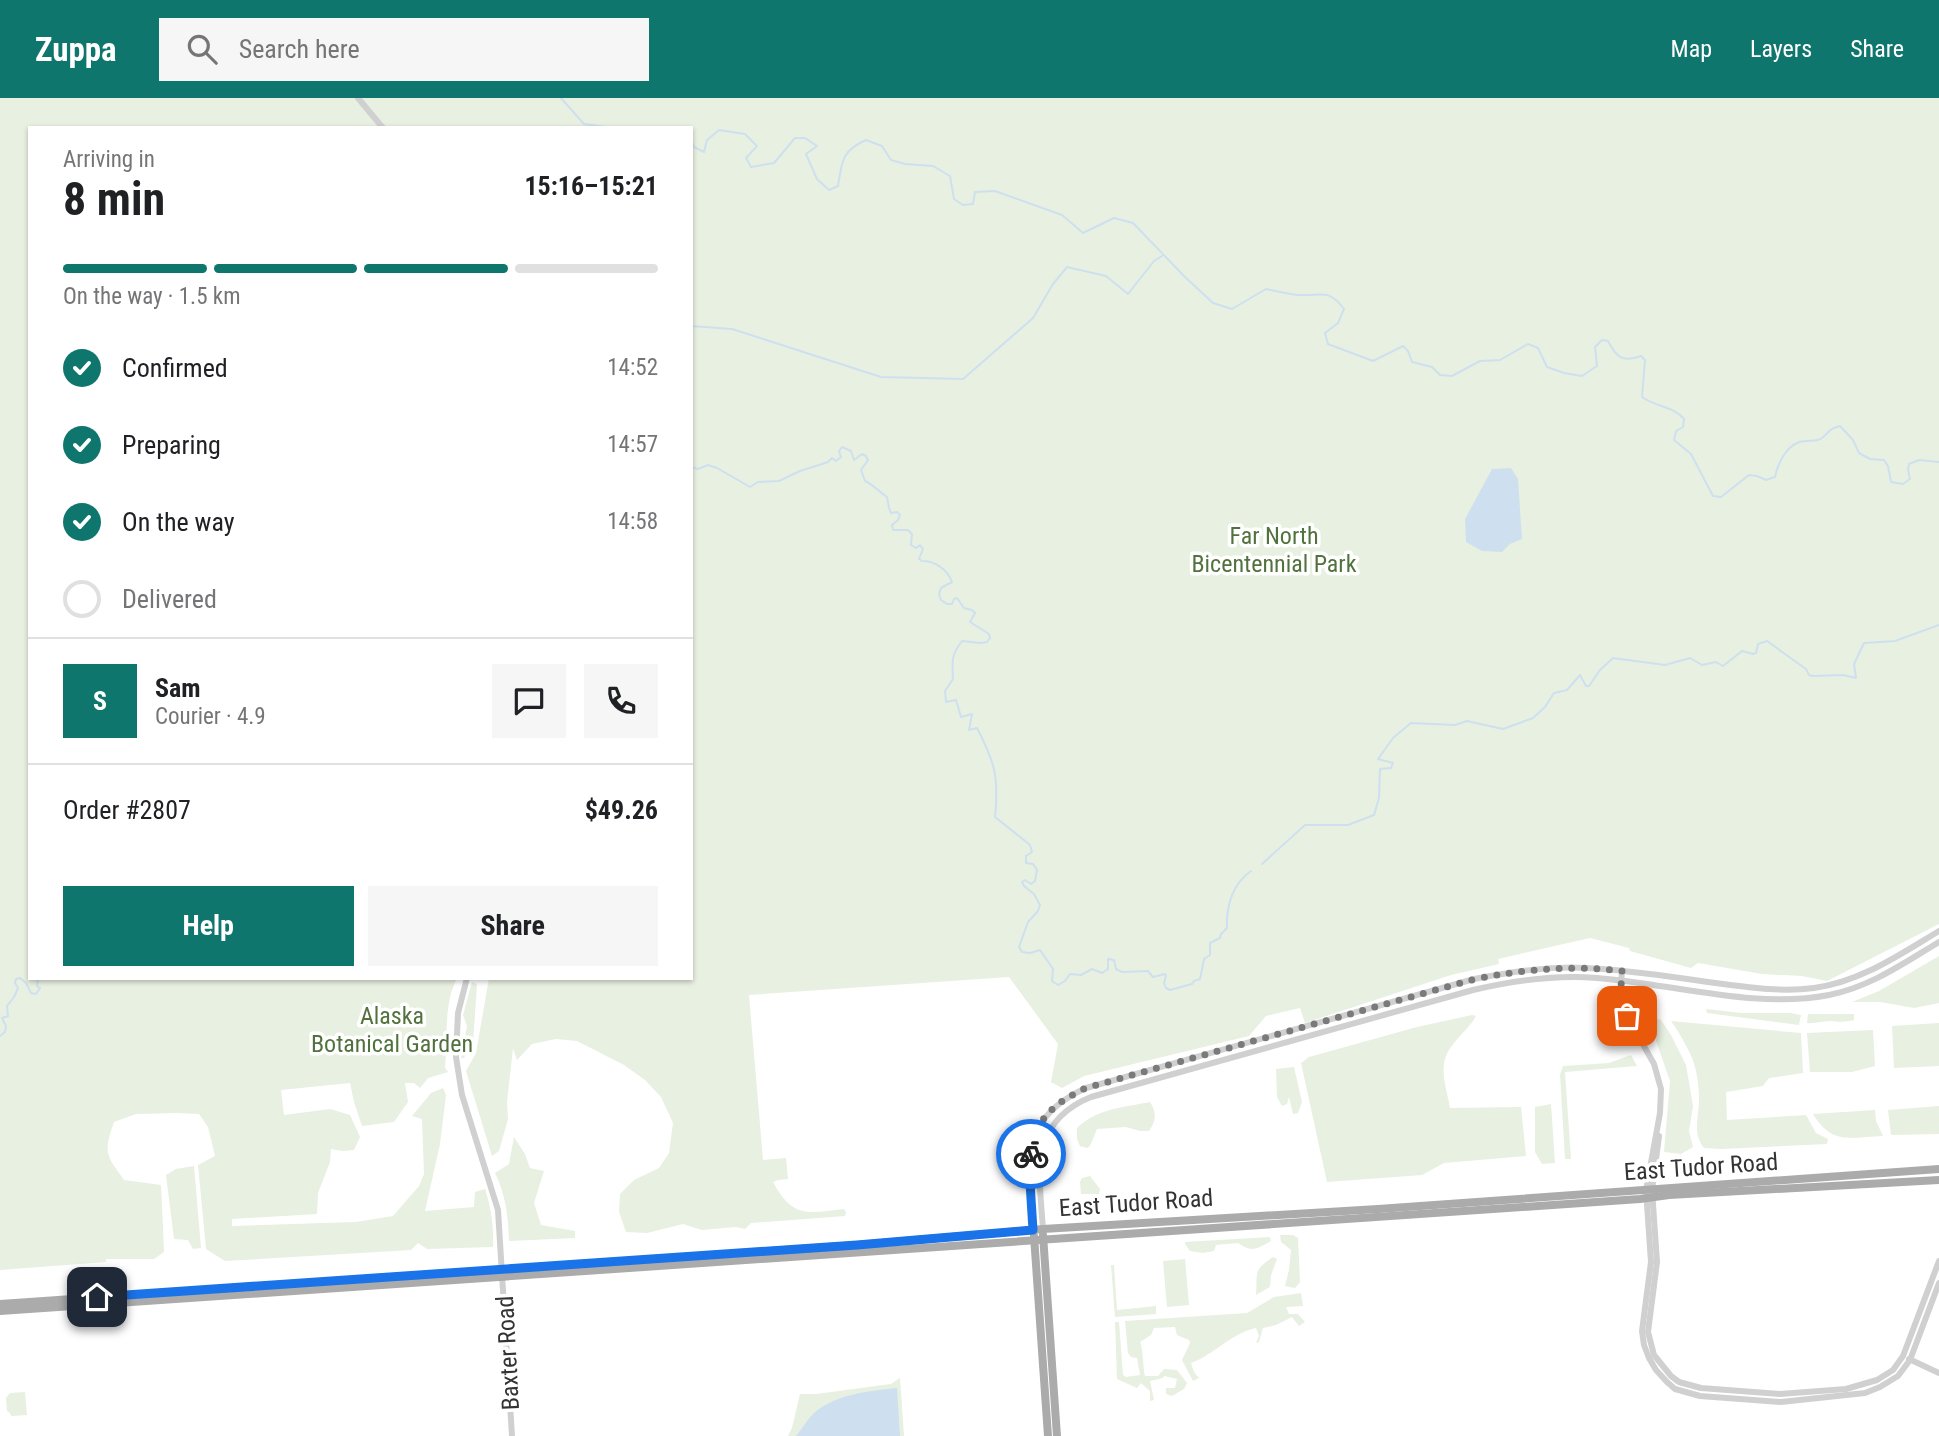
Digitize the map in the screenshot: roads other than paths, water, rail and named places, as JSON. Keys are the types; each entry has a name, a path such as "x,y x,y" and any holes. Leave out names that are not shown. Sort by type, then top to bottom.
{"main road":[{"name":"East Tudor Road","path":"0,1304 1039,1241 1939,1169"},
{"name":"East Tudor Road","path":"0,1311 1038,1229 1939,1180"},
{"path":"1038,1229 1057,1436"},
{"path":"1039,1241 1048,1436"}],"street":[{"path":"358,98 381,126"},
{"path":"1038,1229 1029,1167 1031,1148 1038,1128 1048,1114 1060,1102 1086,1088 1475,979 1524,970 1561,968 1622,971 1756,989 1815,988 1875,969 1939,931"},
{"path":"1038,1229 1040,1154 1044,1140 1065,1110 1091,1097 1474,990 1516,981 1574,977 1783,1000 1805,999 1830,995 1874,980 1939,943"},
{"path":"1516,981 1521,974 1561,968"},
{"path":"1622,971 1621,1005 1654,1064 1662,1102 1649,1194 1657,1262 1648,1337 1654,1355 1671,1376 1679,1382 1701,1388 1780,1394 1864,1385 1885,1376 1907,1358 1939,1283"},
{"name":"Baxter Road","path":"467,980 457,1025 456,1057 468,1113 496,1201 512,1436"},
{"path":"1907,1358 1939,1261"},
{"path":"1907,1358 1939,1373"}],"water":[{"path":"1511,468 1518,479 1522,539 1510,544 1502,552 1482,551 1466,542 1465,519 1492,469"},
{"path":"897,1388 900,1436 796,1436 813,1414 831,1402 853,1395"}],"waterway":[{"path":"561,98 584,124 599,126"},
{"path":"693,144 704,152 707,140 719,130 745,134 757,146 746,158 751,167 774,163 795,138 805,138 817,146 806,154 817,179 829,190 838,186 847,153 866,140 882,146 891,160 933,166 950,176 954,199 963,205 973,204 975,192 995,191 1062,215 1083,233 1114,218 1133,223 1213,303 1232,309 1266,289 1296,295 1324,294 1333,298 1344,309 1338,323 1325,333 1328,344 1373,361 1403,346 1412,362 1432,367 1440,375 1452,376 1480,361 1500,360 1528,344 1538,348 1547,367 1582,376 1597,366 1595,347 1602,340 1608,341 1621,357 1629,359 1641,356 1645,360 1642,397 1675,411 1684,419 1683,427 1676,431 1674,440 1691,454 1713,496 1721,497 1749,475 1766,480 1775,477 1781,459 1794,445 1820,439 1840,426 1853,440 1859,453 1870,459 1884,460 1891,482 1903,484 1910,479 1909,464 1919,460 1939,462"},
{"path":"693,326 732,329 881,377 963,379 1033,318 1053,284 1067,267 1106,276 1128,294 1154,261 1162,256"},
{"path":"693,468 698,469 708,465 717,468 750,487 758,482 779,481 832,458 836,461 841,457 839,451 842,447 851,451 854,460 862,454 866,456 868,460 861,470 865,481 887,497 891,513 897,512 900,515 892,525 893,530 908,530 912,534 911,545 916,548 920,545 923,549 919,559 940,567 950,577 952,582 941,588 941,600 952,604 957,598 964,608 975,613 970,622 989,634 987,642 962,641 958,646 953,658 953,679 945,691 946,702 956,700 961,717 972,714 969,730 977,728 994,771 995,817 1030,845 1032,852 1026,856 1026,863 1033,864 1037,870 1035,881 1031,884 1025,880 1022,882 1040,905 1028,922 1019,947 1022,952 1040,950 1053,969 1052,981 1058,985 1070,974 1081,975 1092,969 1102,973 1108,969 1108,959 1114,960 1116,969 1122,972 1148,971 1153,977 1165,974 1164,983 1170,990 1192,984 1200,979 1204,959 1210,955 1210,943 1220,938 1227,928 1229,903 1235,889 1251,871"},
{"path":"1262,864 1305,825 1348,825 1374,815 1379,798 1380,769 1391,768 1393,763 1378,759 1393,738 1411,723 1455,725 1467,721 1503,729 1533,718 1545,707 1554,693 1567,690 1580,675 1586,686 1589,686 1613,658 1665,665 1690,658 1702,665 1716,662 1723,666 1742,651 1756,653 1758,644 1767,641 1806,669 1809,675 1843,675 1856,678 1854,664 1864,643 1895,641 1939,625"},
{"path":"0,1036 5,1032 6,1026 2,1018 8,1016 7,1006 18,988 16,979 20,978 31,993 36,994 40,988 37,986 38,980"}],"park label":[{"name":"Far North Bicentennial Park","path":"1274,550"},
{"name":"Alaska Botanical Garden","path":"392,1030"}]}
